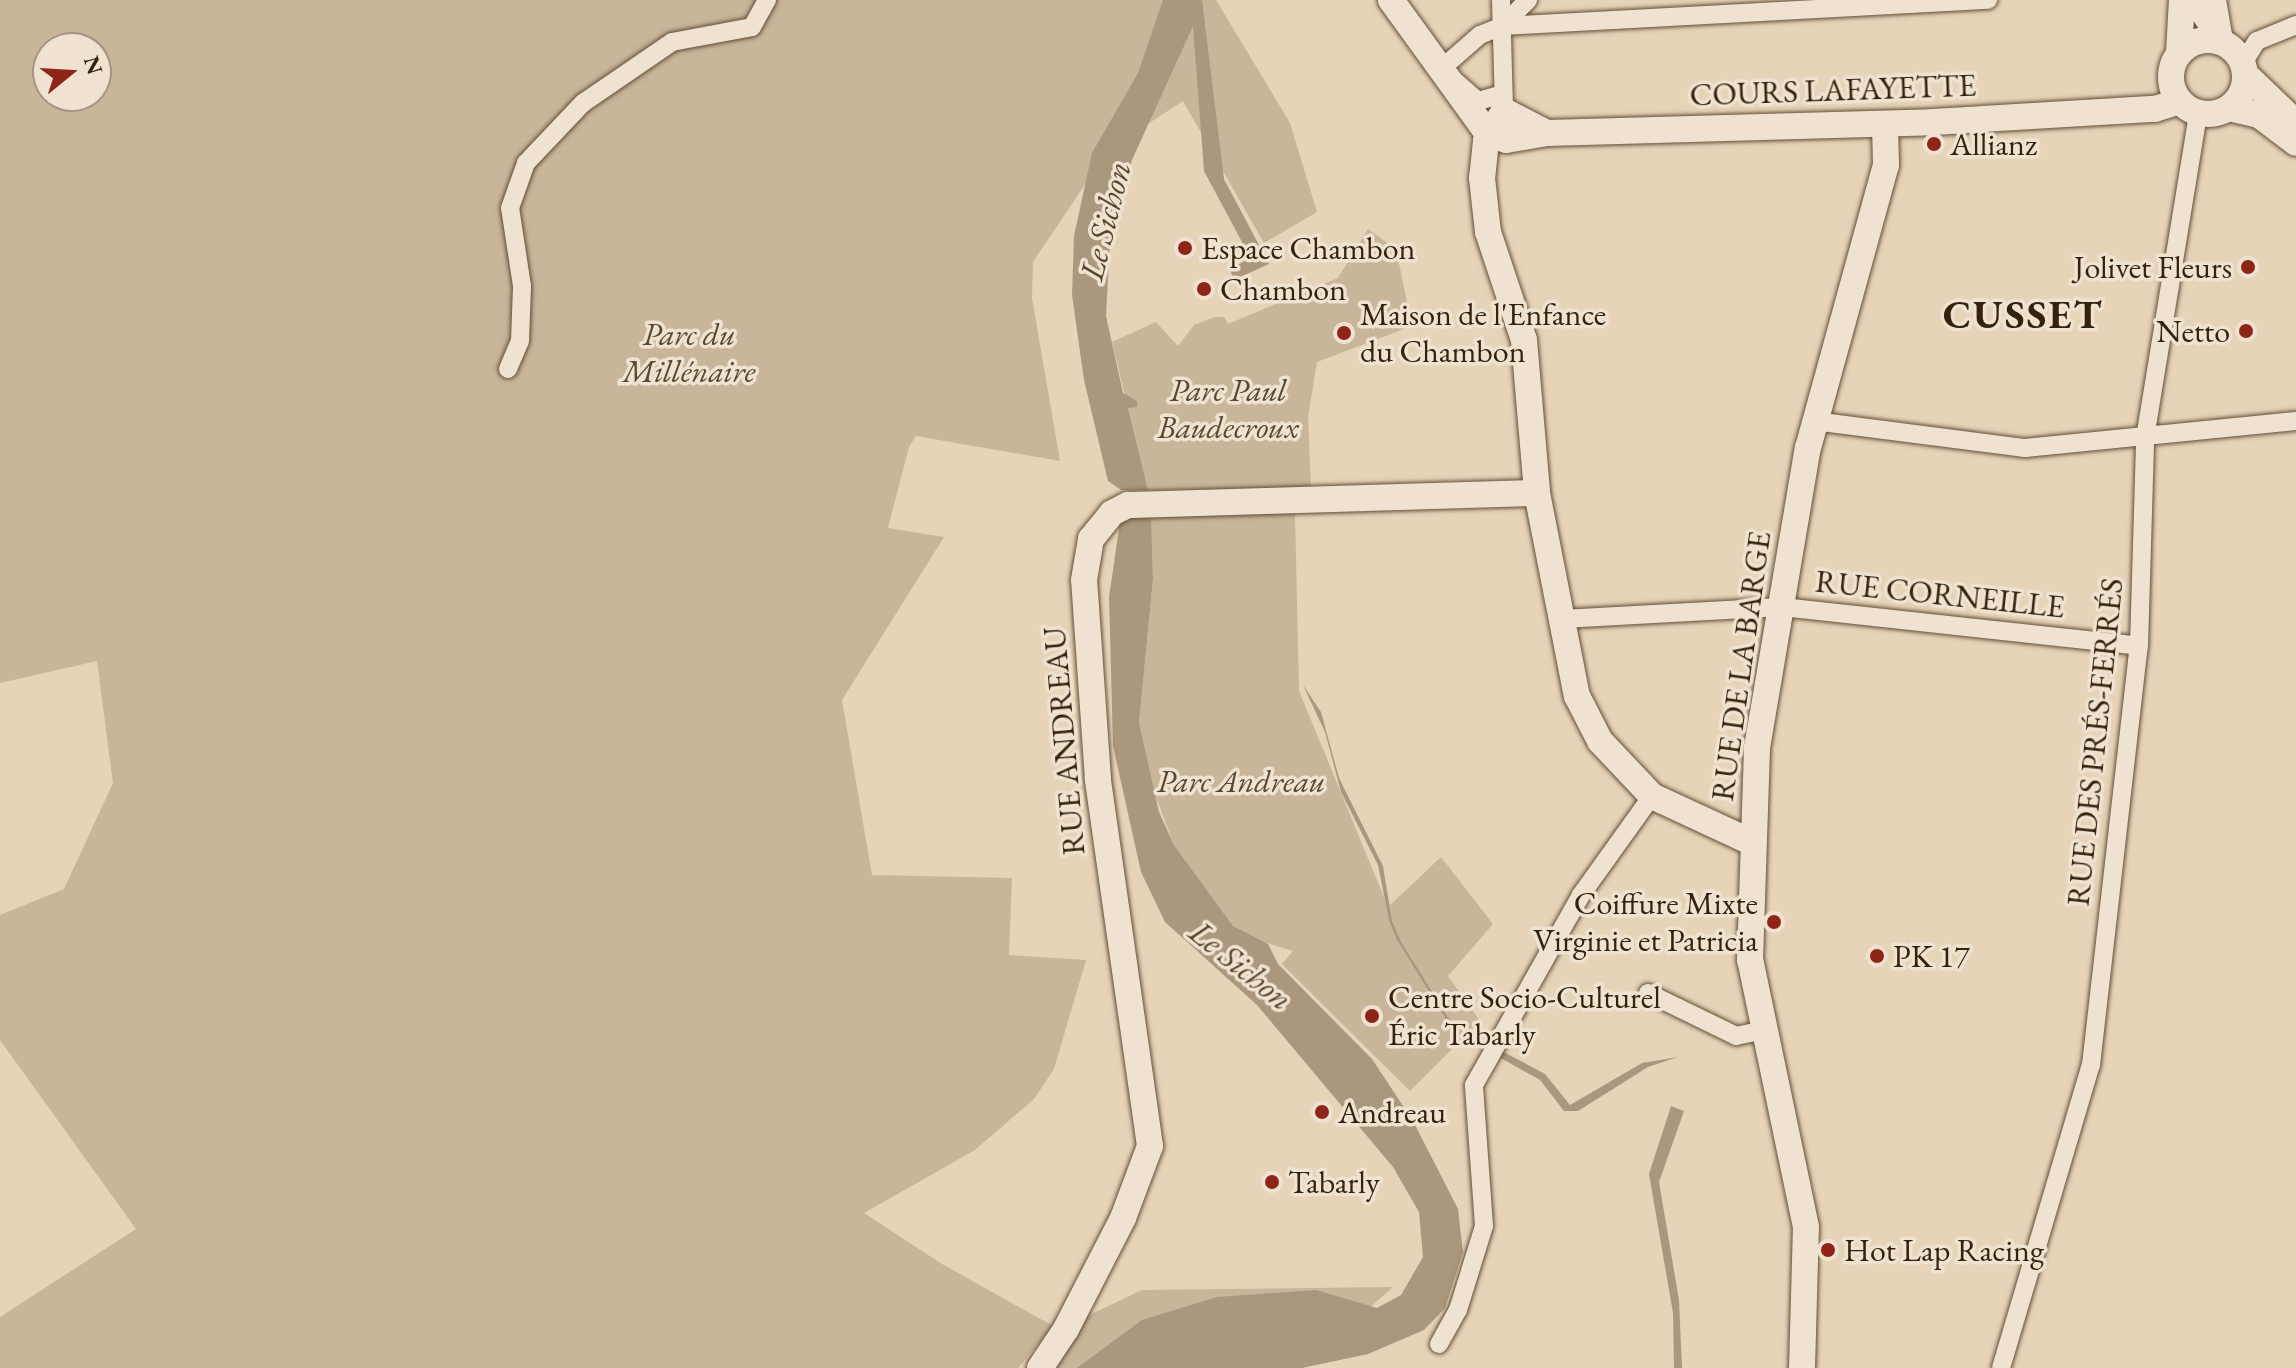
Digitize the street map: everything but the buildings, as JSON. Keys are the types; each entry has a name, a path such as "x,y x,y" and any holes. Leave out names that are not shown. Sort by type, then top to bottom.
{"main road":[{"path":"1391,0 1488,134"},
{"path":"2182,0 2174,62 2188,107 2229,108 2259,115 2296,143"},
{"path":"2213,0 2219,41 2296,123"},
{"path":"2174,62 2190,44 2219,41"},
{"name":"COURS LAFAYETTE","path":"2122,110 2154,92 2174,62"},
{"path":"2229,108 2242,93 2244,69"},
{"path":"1547,133 1504,102 1488,134 1482,178 1488,232 1524,340 1537,493 1577,696 1600,741 1652,796 1751,842"},
{"name":"COURS LAFAYETTE","path":"1488,134 1506,140 1547,133 1885,124 2188,107"},
{"name":"RUE DE LA BARGE","path":"1802,1368 1806,1227 1768,1029 1750,960 1751,842 1757,748 1814,421 1886,165 1885,124"},
{"name":"RUE ANDREAU","path":"1040,1368 1123,1218 1150,1146 1098,779 1084,580 1096,532 1112,513 1128,505 1537,493"}],"street":[{"path":"508,369 520,341 522,286 510,208 526,163 596,94 672,42 752,27 767,0"},
{"path":"1501,0 1502,26 1504,102 1478,101 1441,69 1480,35 1502,26 1821,4 1988,0"},
{"path":"1502,26 1528,0"},
{"path":"2190,0 2219,41"},
{"path":"2244,69 2257,41 2296,25"},
{"name":"RUE DES PRÉS-FERRÉS","path":"2001,1368 2091,1065 2139,646 2145,438 2188,107"},
{"path":"1814,421 2025,448 2296,421"},
{"name":"RUE CORNEILLE","path":"1562,619 1782,607 2139,646"},
{"path":"1439,1344 1458,1310 1484,1226 1474,1085 1581,895 1652,796"},
{"path":"1648,993 1736,1036 1768,1029"}],"green space":[{"name":"Parc du Millénaire","path":"0,0 1216,0 1290,123 1317,212 1264,243 1183,101 1108,150 1033,262 1032,298 1060,461 916,436 909,447 888,528 944,537 842,700 872,875 1012,878 1009,955 1086,960 1054,1069 1034,1099 975,1150 864,1213 942,1264 1053,1326 1018,1368 0,1368 0,1317 136,1229 0,1040 0,915 64,889 113,783 97,661 0,683"},
{"name":"Parc Paul Baudecroux","path":"1368,229 1396,249 1412,326 1317,362 1308,417 1311,488 1148,490 1112,342 1156,322 1178,346 1194,325 1215,317 1224,317 1228,324 1338,278"},
{"name":"Parc Andreau","path":"1151,513 1295,513 1299,691 1388,907 1441,857 1493,924 1448,976 1480,1021 1410,1091 1282,964 1293,951 1251,938 1233,926 1174,845 1145,768 1139,723 1153,579"},
{"path":"1393,1287 1301,1368 1048,1368 1081,1319 1142,1290"}],"water":[{"name":"Le Sichon","path":"1163,0 1202,0 1224,179 1269,264 1234,280 1230,270 1250,257 1204,171 1193,26 1132,160 1110,242 1106,316 1123,393 1137,401 1137,407 1128,408 1148,490 1121,490 1108,481 1084,380 1072,295 1074,236 1092,153 1138,73"},
{"name":"Le Sichon","path":"1151,513 1153,579 1139,723 1159,812 1174,845 1233,926 1268,944 1278,964 1372,1059 1413,1121 1458,1209 1463,1252 1445,1308 1424,1330 1368,1354 1302,1368 1077,1368 1142,1320 1217,1297 1316,1290 1377,1308 1401,1295 1423,1257 1419,1212 1393,1167 1257,1005 1165,922 1141,872 1113,746 1109,597 1121,515"},
{"path":"1303,685 1321,712 1339,778 1383,866 1392,921 1401,942 1456,1030 1487,1048 1454,1032 1396,938 1389,920 1378,865 1341,792 1325,732"},
{"path":"1502,1051 1545,1074 1570,1105 1642,1063 1678,1057 1648,1067 1578,1111 1564,1111 1540,1080 1499,1057"},
{"path":"1671,1106 1684,1111 1659,1182 1679,1300 1682,1368 1674,1368 1673,1313 1649,1174"}],"place":[{"name":"Allianz","path":"1934,144"},
{"name":"Espace Chambon","path":"1185,248"},
{"name":"Jolivet Fleurs","path":"2248,267"},
{"name":"Chambon","path":"1204,289"},
{"name":"Netto","path":"2246,331"},
{"name":"Maison de l'Enfance du Chambon","path":"1344,333"},
{"name":"Coiffure Mixte Virginie et Patricia","path":"1774,922"},
{"name":"PK 17","path":"1877,956"},
{"name":"Centre Socio-Culturel Éric Tabarly","path":"1372,1016"},
{"name":"Andreau","path":"1322,1112"},
{"name":"Tabarly","path":"1272,1182"},
{"name":"Hot Lap Racing","path":"1828,1250"}],"district":[{"name":"CUSSET","path":"2023,314"}]}
